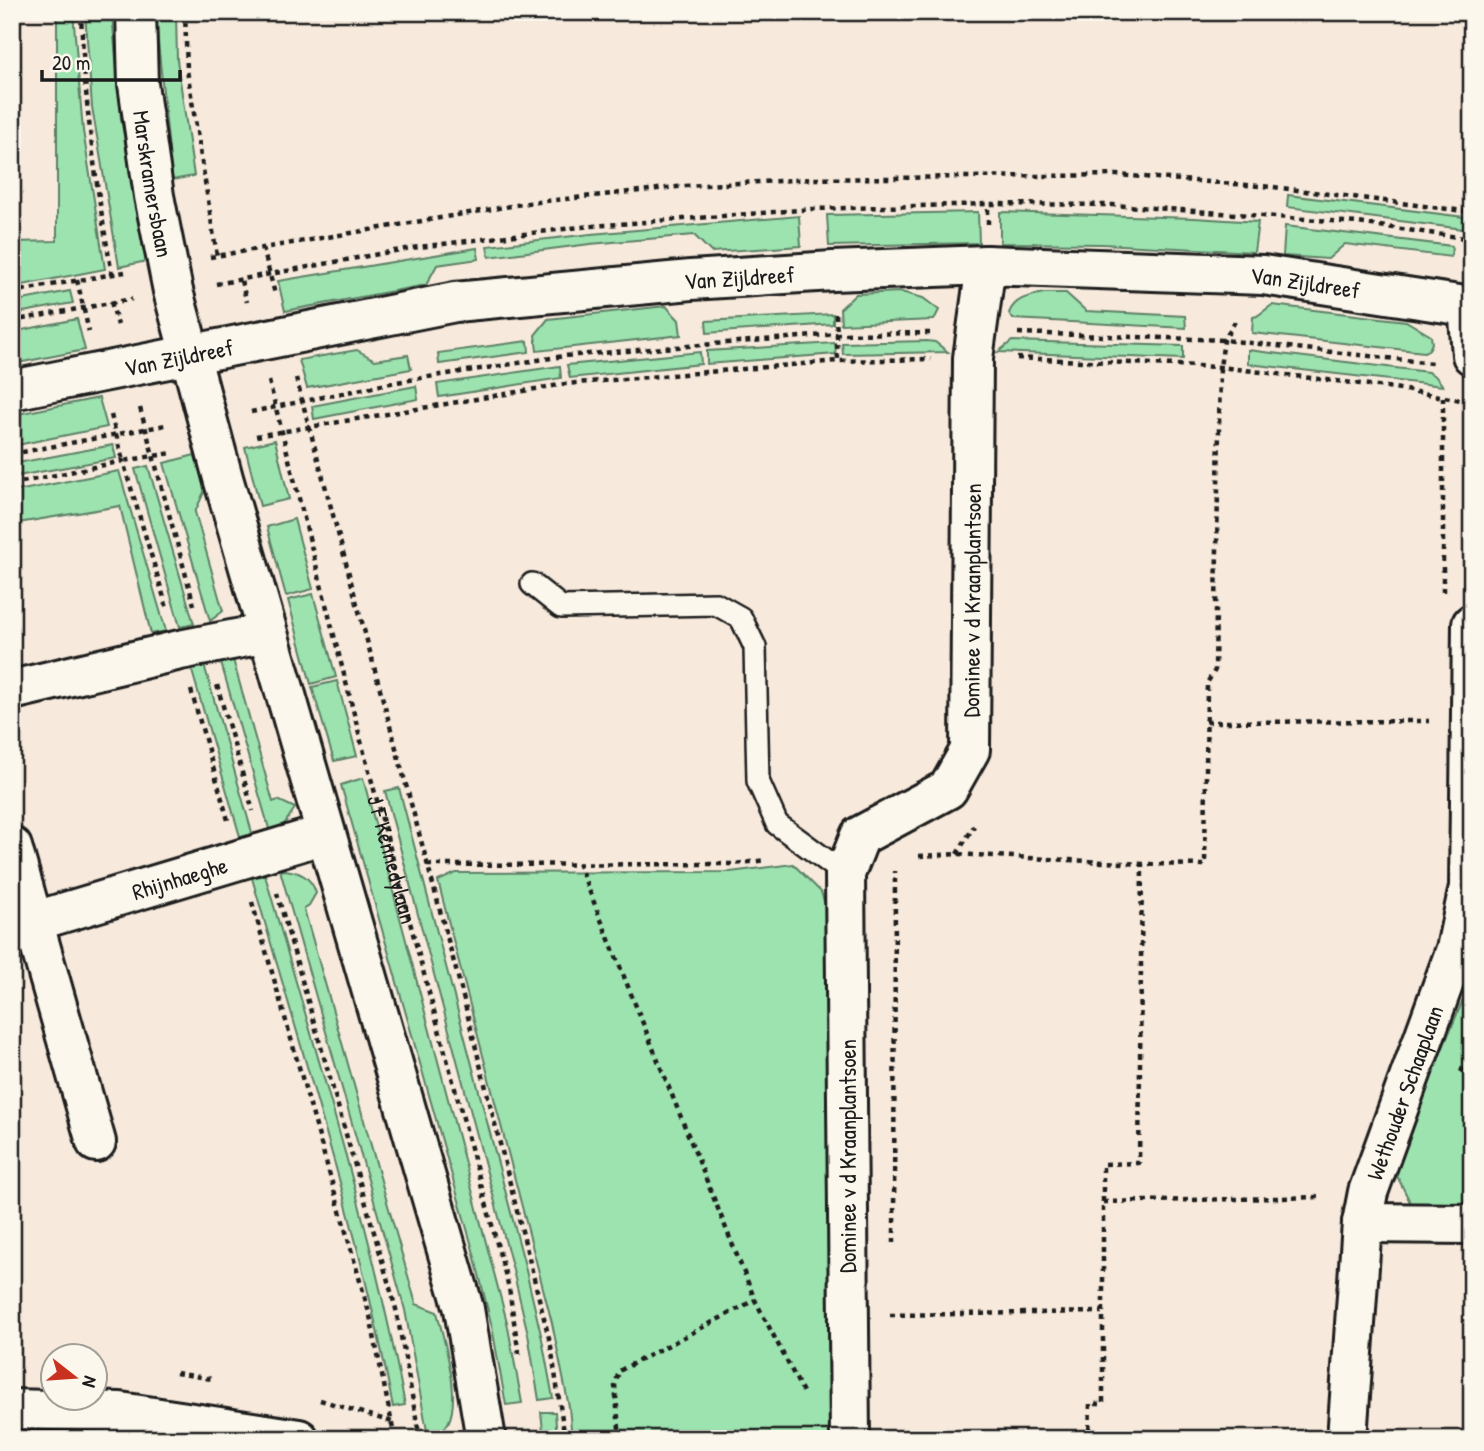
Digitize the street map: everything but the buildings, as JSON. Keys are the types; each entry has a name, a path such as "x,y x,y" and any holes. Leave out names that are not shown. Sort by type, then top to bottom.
{"street":[{"name":"Marskramersbaan","path":"136,12 138,84 154,196 173,291 191,353"},
{"name":"Van Zijldreef","path":"12,390 191,353 469,301 691,280 833,271 986,265 1263,275 1470,307"},
{"name":"Dominee v d Kraanplantsoen","path":"849,1439 845,874 860,836 948,789 970,750 975,345 986,265"},
{"path":"1458,359 1470,307"},
{"path":"191,353 267,634 464,1309 486,1439"},
{"name":"Wethouder Schaaplaan","path":"1347,1439 1365,1208 1464,950 1469,887 1472,624"},
{"path":"12,690 180,650 267,634"},
{"name":"Rhijnhaeghe","path":"23,925 325,835"},
{"path":"12,847 23,925 96,1142"},
{"path":"1365,1208 1472,1224"},
{"path":"12,1409 120,1412 299,1439"}],"lane":[{"path":"532,584 561,607 716,604 741,618 755,647 758,781 777,824 845,874"}],"path":[{"path":"81,12 83,78 94,176 112,274"},
{"path":"185,12 187,70 217,256"},
{"path":"12,292 528,203 686,186 814,179 1117,175 1273,187 1472,212"},
{"path":"263,248 271,338 302,402 460,981 551,1346 565,1439"},
{"path":"77,280 123,461 277,408 396,383 564,356 838,334 975,345 1003,358 1220,367 1394,388 1472,402"},
{"name":"J F Kennedylaan","path":"241,281 271,338 277,408 362,745 509,1288 520,1357"},
{"path":"860,836 895,857 957,854 1205,865 1207,683 1215,670 1220,367 1224,340"},
{"path":"12,454 116,435 283,430 565,384 838,361 975,345 1224,340 1458,359"},
{"path":"1443,397 1443,600"},
{"path":"1206,722 1471,721"},
{"path":"427,865 734,864 774,859"},
{"path":"578,863 755,1300 810,1405"},
{"path":"1089,1439 1090,1404 1103,1404 1103,1164 1139,1163 1142,864"},
{"path":"1103,1202 1338,1197 1365,1208"},
{"path":"620,1439 615,1386 619,1371 755,1300"},
{"path":"880,1315 1102,1312"}],"green space":[{"path":"57,12 73,12 83,131 105,269 12,287 12,242 57,241"},
{"path":"85,12 112,12 121,119 147,261 119,267 92,107"},
{"path":"155,12 176,12 177,60 194,176 172,180"},
{"path":"1288,195 1472,218 1472,230 1287,207"},
{"path":"978,212 979,243 829,246 827,215"},
{"path":"1000,212 1258,222 1254,252 1102,244 1000,243"},
{"path":"799,216 801,246 711,252 694,235 590,244 489,257 487,246 591,234"},
{"path":"1285,226 1452,246 1451,257 1345,244 1328,259 1283,256"},
{"path":"477,248 479,259 437,265 426,285 285,311 278,281"},
{"path":"70,291 73,303 12,314 12,302"},
{"path":"901,292 923,298 939,310 934,320 841,324 840,309 856,294"},
{"path":"1044,293 1066,293 1086,311 1185,316 1186,328 1013,319 1009,313 1015,304"},
{"path":"1272,305 1406,321 1431,336 1432,343 1429,350 1424,352 1252,333 1253,317"},
{"path":"666,306 679,320 681,335 537,351 535,335 548,319"},
{"path":"833,314 833,324 707,333 706,321"},
{"path":"77,319 85,350 12,364 12,332"},
{"path":"528,341 529,352 439,364 438,353"},
{"path":"1012,341 1183,346 1183,359 998,352"},
{"path":"935,342 948,352 843,354 842,343"},
{"path":"835,343 836,354 707,364 707,351"},
{"path":"357,350 375,360 408,355 411,369 307,388 299,360"},
{"path":"1248,350 1428,372 1443,386 1248,364"},
{"path":"700,352 701,364 570,378 567,365"},
{"path":"560,366 561,378 439,397 437,384"},
{"path":"416,386 418,399 314,419 312,406"},
{"path":"99,398 107,427 12,446 12,415"},
{"path":"275,440 289,499 260,506 245,447"},
{"path":"113,445 116,458 12,477 12,464"},
{"path":"195,455 205,490 195,512 223,611 210,621 164,463"},
{"path":"148,466 194,624 180,627 135,469"},
{"path":"119,471 166,631 151,634 120,506 12,524 12,492"},
{"path":"294,519 313,589 286,596 267,527"},
{"path":"313,594 336,677 311,684 288,600"},
{"path":"219,656 232,656 273,802 278,800 295,808 285,823 270,832"},
{"path":"203,661 253,836 241,840 190,664"},
{"path":"337,681 357,756 334,761 312,687"},
{"path":"363,778 507,1322 522,1403 506,1405 492,1327 473,1250 341,785"},
{"path":"399,788 524,1262 553,1398 539,1400 528,1334 512,1266 385,791"},
{"path":"793,864 821,892 828,914 831,1439 572,1439 569,1407 552,1323 438,881 456,873 730,872"},
{"path":"280,870 302,875 314,887 316,893 304,909 416,1304 437,1312 452,1379 453,1398 446,1427 435,1434 427,1431 405,1310"},
{"path":"265,875 359,1204 405,1405 393,1407 347,1207 252,878"},
{"path":"1472,990 1472,1205 1412,1206 1393,1168 1462,1002"},
{"path":"541,1412 555,1412 557,1439 544,1439"}]}
